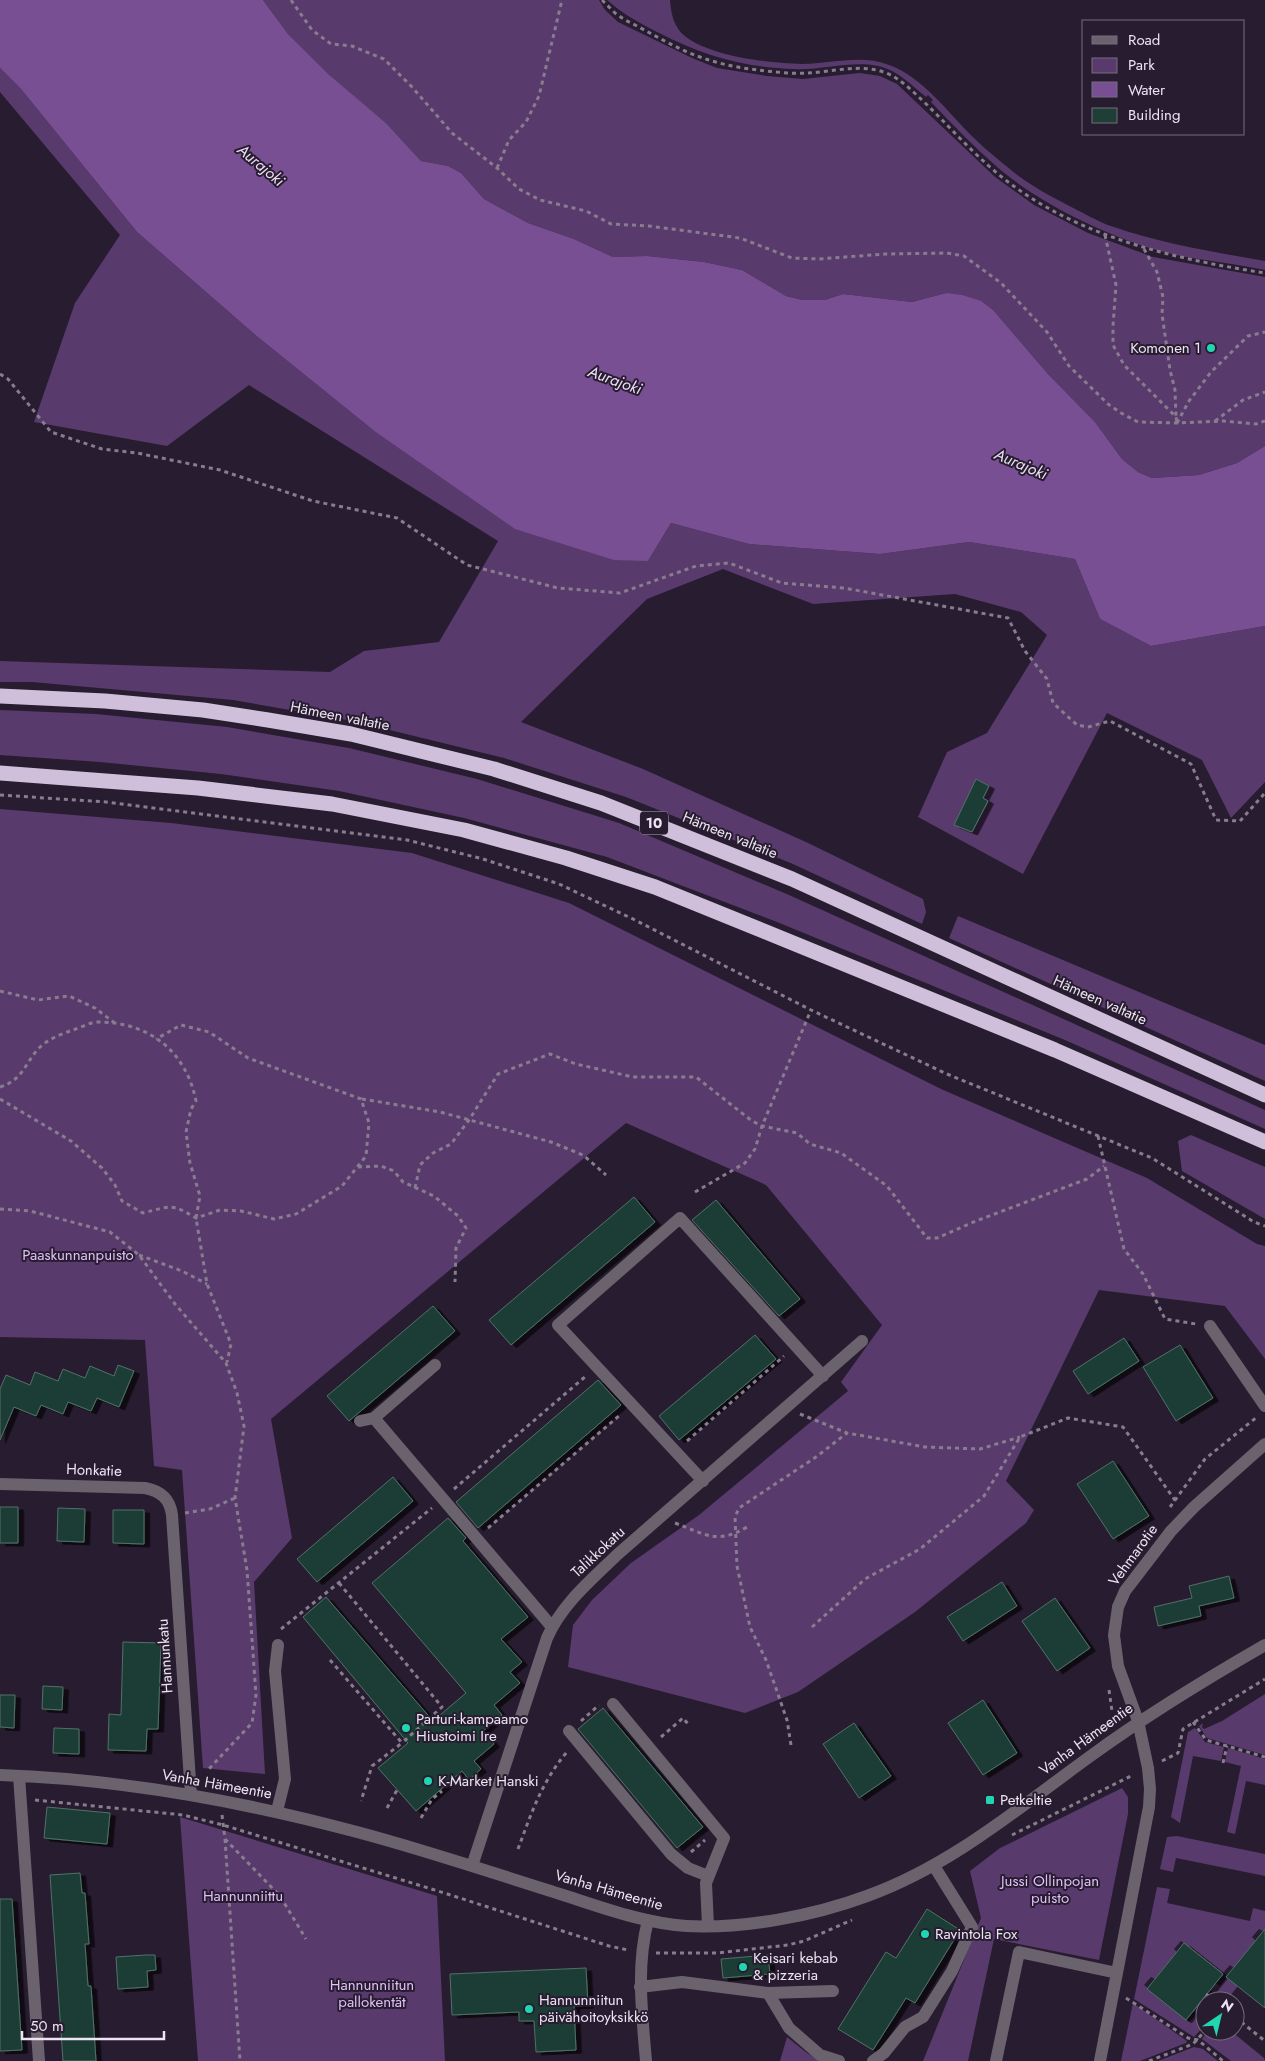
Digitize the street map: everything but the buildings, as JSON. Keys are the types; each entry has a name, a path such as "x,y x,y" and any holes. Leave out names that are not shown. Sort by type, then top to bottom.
{"highway":[{"name":"Hämeen valtatie","path":"0,696 105,701 203,710 351,734 503,772 601,803 792,879 1265,1095"},
{"path":"0,773 198,788 332,804 464,830 566,858 655,887 757,928 1055,1050 1265,1142"}],"street":[{"path":"703,1481 558,1325 680,1218 823,1376"},
{"path":"1210,1326 1265,1406"},
{"name":"Talikkokatu","path":"472,1866 552,1627 581,1590 862,1341"},
{"path":"360,1421 374,1418 435,1365"},
{"path":"374,1418 552,1627"},
{"name":"Vehmarotie","path":"1138,1721 1118,1666 1114,1635 1118,1607 1125,1591 1171,1531 1194,1507 1265,1444"},
{"name":"Honkatie","path":"0,1484 145,1488 158,1492 168,1500 177,1514"},
{"name":"Hannunkatu","path":"177,1514 191,1795"},
{"name":"Vanha Hämeentie","path":"0,1775 140,1788 191,1795 276,1811 362,1833 648,1920 684,1926 708,1926 762,1921 830,1908 868,1896 934,1866 994,1826 1138,1721 1265,1644"},
{"path":"276,1811 285,1779 275,1671 278,1645"},
{"path":"609,1702 724,1838 706,1884 708,1926"},
{"path":"1100,2061 1149,1807 1148,1768 1138,1721"},
{"path":"573,1736 671,1854 680,1862 708,1876"},
{"path":"19,1776 19,1798 39,2061"},
{"path":"872,2061 884,2053 905,2027 923,2017 952,1971 972,1927 934,1866"},
{"path":"646,2061 640,1987 642,1952 648,1920"},
{"path":"996,2061 1019,1952 1117,1973"},
{"path":"640,1987 682,1982 768,1993 833,1991"},
{"path":"768,1993 790,2028 820,2055 839,2061"}],"path":[{"path":"291,0 312,30 331,44 352,46 384,59 412,87 452,133 497,168 519,190 540,200 586,211 611,224 648,226 740,238 792,258 819,259 885,254 947,253 964,256 1001,282 1048,332 1069,366 1121,414 1138,422 1177,423 1214,421 1256,424 1265,421"},
{"path":"497,168 509,140 526,122 539,96 562,0"},
{"path":"602,0 615,14 625,20 698,57 719,63 760,70 806,74 864,68 886,73 905,84 990,167 1014,187 1044,205 1105,235 1144,249 1231,268 1265,273"},
{"path":"1105,235 1116,285 1113,345 1124,365 1176,416"},
{"path":"1144,249 1157,272 1164,297 1162,314 1170,370 1175,390 1177,423"},
{"path":"1177,423 1189,401 1211,372 1248,336 1265,332"},
{"path":"0,374 8,380 51,432 102,448 220,470 313,501 397,518 467,565 558,588 620,593 696,566 729,563 782,583 844,588 1008,618 1025,651 1047,679 1053,703 1077,725 1088,727 1110,721 1191,764 1216,820 1240,821 1265,793"},
{"path":"1214,421 1243,400 1265,392"},
{"path":"0,795 106,802 407,840 483,859 560,884 811,1010 947,1074 1152,1158 1254,1222 1265,1226"},
{"path":"0,991 38,1000 69,996 95,1008 116,1024"},
{"path":"695,1192 745,1163 755,1149 762,1126 811,1010"},
{"path":"0,1087 16,1080 39,1048 55,1037 96,1022 133,1027 149,1034 169,1048 185,1068 196,1101 191,1109 186,1132 190,1163 200,1196 196,1218 207,1284 231,1344 226,1362"},
{"path":"156,1039 181,1024 209,1032 248,1058 361,1099 440,1112 551,1142 583,1154 606,1175"},
{"path":"415,1188 420,1165 433,1153 451,1144 469,1120 498,1074 550,1054 576,1064 632,1077 696,1077 752,1121 762,1126 797,1133 810,1144 841,1153 887,1186 927,1238 937,1238 976,1220 1087,1179 1104,1166"},
{"path":"0,1099 71,1140 102,1168 115,1185 122,1201 143,1213 164,1207 176,1206 196,1218 220,1210 242,1210 274,1219 296,1214 342,1186 366,1156 369,1123 361,1099"},
{"path":"1098,1135 1124,1249 1143,1274 1165,1319 1210,1326"},
{"path":"357,1167 381,1166 394,1171 403,1182 434,1196 458,1216 466,1228 456,1248 455,1282"},
{"path":"0,1209 30,1211 110,1232 139,1255 175,1304 226,1362 237,1392 244,1426 235,1498 247,1570 256,1695 252,1723 207,1772"},
{"path":"139,1255 182,1271 207,1284"},
{"path":"675,1451 796,1346"},
{"path":"278,1645 273,1636 443,1499 597,1367"},
{"path":"476,1538 632,1405"},
{"path":"786,1408 847,1433 925,1446 980,1449 1020,1437 1068,1418 1123,1427 1174,1501"},
{"path":"791,1746 787,1720 766,1660 750,1627 737,1566 736,1517 738,1508 816,1457 847,1433"},
{"path":"812,1627 865,1579 920,1550 984,1496 1020,1437"},
{"path":"177,1514 210,1509 235,1498"},
{"path":"660,1518 716,1538 736,1534 747,1527"},
{"path":"339,1583 442,1706 402,1743 372,1766 361,1801"},
{"path":"330,1660 402,1743"},
{"path":"1178,1753 1183,1729 1265,1679"},
{"path":"518,1849 549,1775 573,1736 609,1702"},
{"path":"664,1734 682,1718 688,1724"},
{"path":"1193,1722 1206,1740 1265,1757"},
{"path":"1222,1762 1227,1746"},
{"path":"1009,1837 1119,1781"},
{"path":"388,1808 397,1790"},
{"path":"422,1818 432,1799 442,1791"},
{"path":"19,1798 160,1811 223,1825 618,1949"},
{"path":"222,1814 226,1839 240,2061"},
{"path":"680,1862 717,1830"},
{"path":"226,1839 280,1896 306,1939"},
{"path":"1129,1999 1188,2038 1195,2039"},
{"path":"1245,2025 1265,2041"},
{"path":"1149,2061 1197,2041"},
{"path":"1199,2041 1223,2061"}],"green space":[{"path":"263,0 599,0 605,10 618,22 717,68 767,76 803,79 860,73 880,76 897,84 995,177 1034,205 1088,233 1153,257 1265,277 1265,446 1237,463 1199,475 1152,478 1138,472 1122,459 1095,422 1048,374 994,311 946,293 912,302 843,294 825,300 802,300 786,296 742,270 704,262 647,256 613,257 574,239 528,223 484,199 461,173 448,166 421,161 386,123 328,75 288,34"},
{"path":"607,0 670,0 674,20 686,37 711,50 742,58 802,64 868,60 889,65 913,78 924,87 964,128 1011,170 1055,198 1110,226 1189,247 1265,261 1265,270 1180,256 1153,249 1112,234 1070,215 1012,179 963,135 931,102 933,100 928,95 926,97 892,71 881,67 856,64 794,69 740,63 708,54 659,33 619,10"},
{"path":"0,68 21,89 137,232 259,338 373,430 648,561 671,523 749,544 880,554 969,542 1075,559 1100,619 1151,646 1265,626 1265,782 1231,818 1202,760 1107,713 1023,874 918,817 947,752 987,733 1047,635 1021,612 955,594 813,604 723,569 647,599 521,722 643,769 806,842 923,899 926,912 922,924 793,864 626,797 504,758 353,721 233,700 32,682 0,682 0,661 330,672 364,651 439,642 498,541 249,385 167,446 34,422 75,303 120,235 0,92"},
{"path":"0,710 96,714 227,727 349,748 477,779 619,823 789,895 1265,1110 1265,1129 1065,1040 777,922 607,857 464,818 339,791 221,774 100,762 0,755"},
{"name":"Paaskunnanpuisto","path":"0,809 171,823 412,853 569,903 941,1089 1147,1178 1257,1244 1265,1246 1265,1359 1225,1306 1099,1290 1006,1481 1034,1510 1026,1523 915,1612 798,1692 745,1713 568,1667 573,1625 592,1600 631,1563 699,1515 848,1391 841,1382 882,1325 766,1185 626,1123 271,1419 292,1538 254,1582 265,1774 203,1768 182,1470 154,1466 145,1340 0,1337"},
{"path":"958,916 1265,1045 1265,1081 949,938"},
{"path":"1191,1135 1265,1167 1265,1219 1182,1171 1178,1141"},
{"path":"1265,1694 1265,1755 1207,1738 1199,1726 1203,1723 1202,1727 1204,1729 1222,1721"},
{"path":"1195,1728 1205,1742 1224,1747 1221,1761 1193,1756 1180,1823 1171,1817 1188,1732"},
{"path":"1228,1748 1265,1759 1265,1785 1246,1781 1235,1834 1227,1832 1241,1766 1225,1762"},
{"name":"Jussi Ollinpojan puisto","path":"1122,1788 1128,1797 1128,1814 1099,1960 994,1939 968,2061 923,2061 981,1918 970,1871 1000,1848"},
{"name":"Hannunniittu","path":"180,1817 437,1896 445,2061 198,2061"},
{"path":"1177,1836 1265,1854 1265,1876 1176,1858 1173,1872 1160,1869 1167,1837"},
{"path":"1157,1887 1170,1889 1167,1903 1250,1921 1253,1908 1265,1911 1265,1932 1259,1929 1252,1937 1256,1941 1234,1968 1230,1965 1222,1974 1181,1941 1174,1949 1177,1952 1155,1979 1151,1977 1144,1985 1189,2022 1195,2016 1194,2037 1134,1999"},
{"path":"1227,1977 1238,1986 1234,1991 1210,1990 1216,1983 1220,1986"},
{"path":"1133,2003 1187,2041 1186,2043 1140,2061 1121,2061"},
{"path":"787,2037 807,2053 820,2061 780,2061"},
{"path":"1205,2041 1243,2041 1264,2058 1265,2061 1231,2061"},
{"path":"1194,2047 1203,2049 1218,2061 1158,2061"}],"water":[{"name":"Aurajoki","path":"0,0 263,0 288,34 328,74 386,123 421,161 448,166 461,173 484,199 528,223 574,239 613,257 647,256 704,262 742,270 786,296 802,300 825,300 843,294 912,302 946,293 962,295 981,301 994,311 1048,374 1095,422 1122,459 1138,472 1152,478 1199,475 1237,463 1265,446 1265,626 1151,646 1100,619 1075,559 969,542 880,554 749,544 671,523 648,561 614,560 515,529 373,430 259,338 137,232 21,89 0,68"}],"place":[{"name":"Komonen 1","path":"1211,348"},
{"name":"Parturi-kampaamo Hiustoimi Ire","path":"406,1728"},
{"name":"K-Market Hanski","path":"428,1781"},
{"name":"Petkeltie","path":"990,1800"},
{"name":"Ravintola Fox","path":"925,1934"},
{"name":"Keisari kebab & pizzeria","path":"743,1967"},
{"name":"Hannunniitun päivähoitoyksikkö","path":"529,2009"}],"park label":[{"name":"Hannunniitun pallokentät","path":"372,1994"}]}
